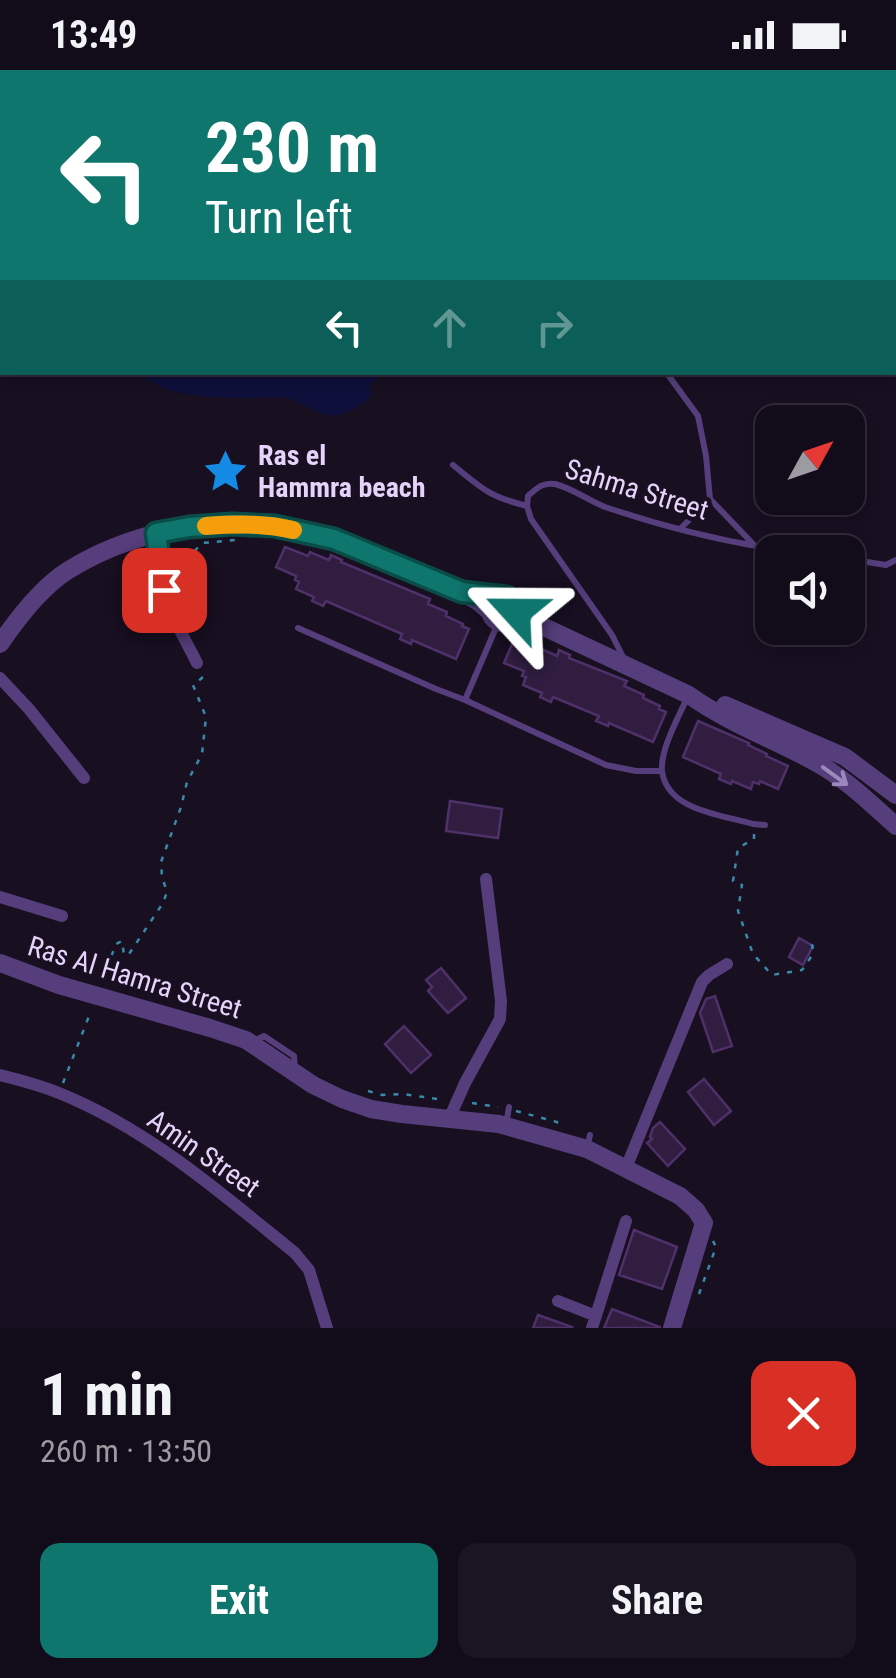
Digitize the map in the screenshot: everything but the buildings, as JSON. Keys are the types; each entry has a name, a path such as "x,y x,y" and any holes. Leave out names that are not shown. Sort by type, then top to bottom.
{"street":[{"path":"0,644 19,616 65,572 116,546 189,527 275,526 334,539 623,660 722,716 816,762 896,826"},
{"path":"156,533 168,608 197,662"},
{"path":"0,678 84,778"},
{"path":"689,695 712,700 845,758 896,795"},
{"path":"453,1110 500,1019 486,880"},
{"path":"0,897 62,916"},
{"name":"Ras Al Hamra Street","path":"0,963 58,985 250,1043 294,1074 342,1099 370,1108 508,1114 562,1142 588,1142 626,1168 680,1196 704,1223 672,1328"},
{"path":"626,1168 702,982 727,964"},
{"name":"Amin Street","path":"0,1074 58,1092 100,1112 178,1160 296,1252 309,1270 327,1328"},
{"path":"558,1301 594,1322 626,1221"}],"lane":[{"path":"668,375 698,416 710,499 755,546"},
{"path":"453,466 486,492 527,506"},
{"name":"Sahma Street","path":"623,660 531,520 528,496 540,485 556,484 602,506 755,547"},
{"path":"680,529 710,499"},
{"path":"865,562 886,565 896,560"},
{"path":"465,700 503,612"},
{"path":"298,628 606,764 636,771 662,771"},
{"path":"689,695 670,735 662,771 675,796 686,804 720,815 765,824"}],"path":[{"path":"159,562 190,556 202,543 238,540"},
{"path":"62,1086 116,944 122,941 124,955 129,954 167,892 161,862 187,782 202,754 205,736 206,717 193,685 202,678 197,662"},
{"path":"754,825 754,839 738,848 734,881 742,886 738,911 753,954 772,976 802,970 814,950 808,938"},
{"path":"356,1088 382,1095 403,1094 453,1110 488,1104 508,1114 557,1122 562,1142"}],"shaded area":[{"path":"143,375 380,375 370,384 371,396 367,400 335,415 281,397 193,395"}],"slow traffic":[{"path":"206,526 232,524 293,530"}],"place":[{"name":"Ras el Hammra beach","path":"225,471"}],"route":[{"path":"164,590 156,533 232,524 275,526 334,539 462,592 507,597 516,612"}]}
